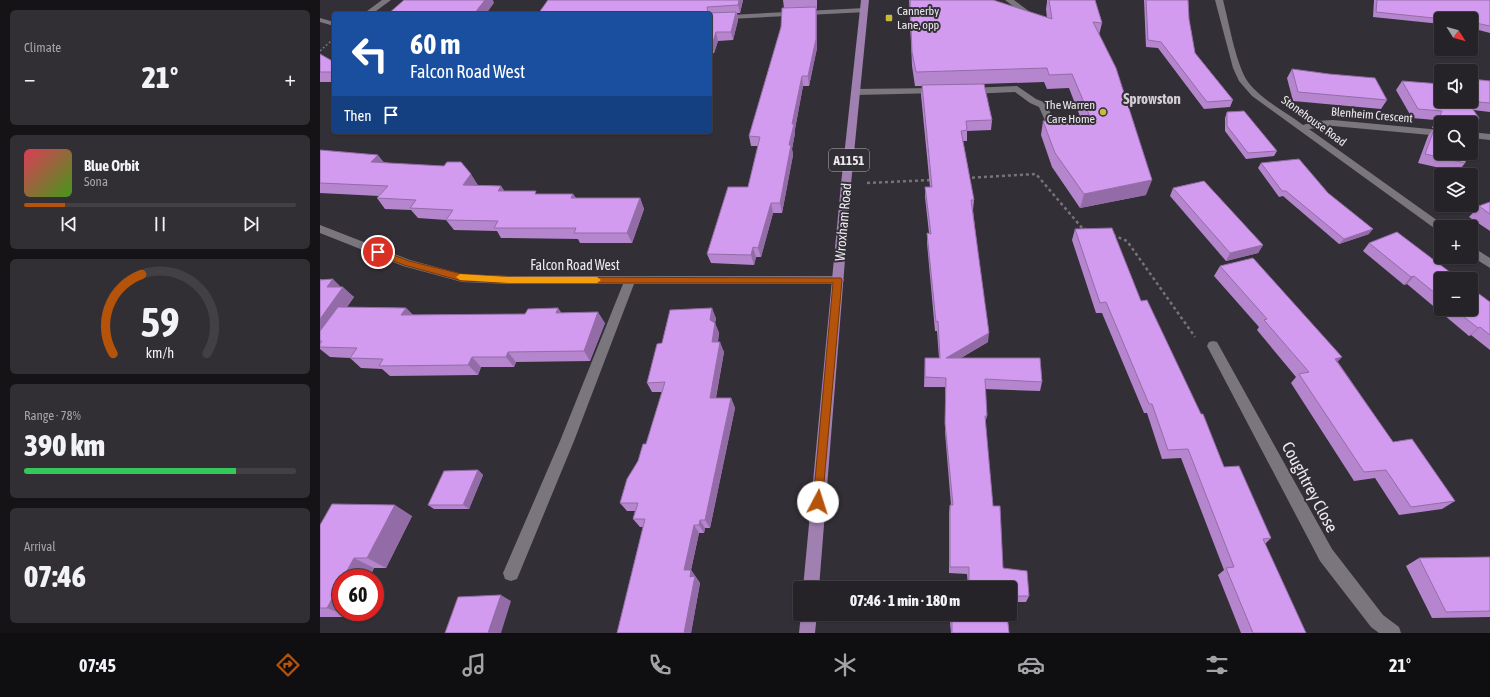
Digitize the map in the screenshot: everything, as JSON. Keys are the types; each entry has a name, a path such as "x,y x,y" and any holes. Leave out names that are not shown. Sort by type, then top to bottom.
{"main road":[{"name":"Wroxham Road","path":"812,581 846,184 865,0"},
{"path":"807,633 808,621"}],"street":[{"path":"370,12 387,0"},
{"path":"1009,0 1030,15"},
{"name":"Stonehouse Road","path":"1220,0 1237,68 1243,81 1255,94 1434,224"},
{"path":"712,18 864,10"},
{"path":"320,20 332,23"},
{"path":"958,91 1017,89 1033,101 1043,105 1049,121"},
{"path":"856,92 943,91"},
{"name":"Blenheim Crescent","path":"1302,128 1316,124 1333,123 1434,132"},
{"path":"1478,136 1490,137"},
{"name":"Falcon Road West","path":"320,229 407,263 462,278 509,280 838,280"},
{"path":"1478,255 1490,264"},
{"path":"511,574 567,441 630,280"},
{"name":"Coughtrey Close","path":"1213,346 1326,555 1377,621 1393,633"}],"path":[{"path":"320,51 332,40"},
{"path":"965,178 1036,174 1083,229 1091,230"},
{"path":"846,184 933,180"},
{"path":"1106,233 1127,241 1199,342"}],"building":[{"path":"404,0 485,0 476,12 390,12"},
{"path":"548,0 739,0 738,5 707,7 708,12 539,12"},
{"path":"910,0 993,0 1052,19 1049,0 1095,0 1102,23 1093,22 1116,68 1152,180 1084,194 1055,153 1043,121 1091,119 1072,74 1049,75 1047,68 916,72 912,52"},
{"path":"1146,0 1188,0 1189,19 1195,53 1233,100 1207,102 1161,42 1148,40"},
{"path":"1377,0 1490,0 1490,26 1478,23 1478,12 1434,12 1434,18 1376,12"},
{"path":"816,7 816,39 808,76 802,76 792,124 794,124 789,145 791,145 780,203 771,203 758,248 753,247 751,255 707,254 728,187 748,187 760,137 749,136 781,27 782,8"},
{"path":"736,12 731,32 716,32 712,45 712,13"},
{"path":"320,54 332,61 332,72 320,72"},
{"path":"1292,69 1375,78 1387,100 1298,92"},
{"path":"1478,80 1490,81 1490,103 1479,102"},
{"path":"1402,81 1434,83 1434,108 1472,108 1478,116 1440,116 1442,111 1418,109"},
{"path":"984,84 992,120 966,121 967,130 961,131 974,200 971,200 989,333 946,358 1040,358 1042,382 985,379 987,416 985,416 993,506 1000,506 1003,568 1027,571 1029,596 1017,596 1017,581 969,581 969,567 950,567 950,505 953,505 945,423 946,378 925,377 925,358 940,358 938,321 936,322 927,233 931,234 925,187 932,187 922,85"},
{"path":"1244,111 1277,151 1248,153 1227,126 1227,112"},
{"path":"1434,130 1434,156 1425,154"},
{"path":"320,150 378,155 371,162 444,166 447,162 461,162 471,174 463,185 501,186 498,191 536,191 535,194 573,194 571,198 640,198 627,233 574,233 576,228 494,228 498,221 446,220 453,210 410,208 416,200 377,198 388,186 320,183"},
{"path":"1299,159 1328,193 1373,229 1344,239 1286,191 1282,191 1261,163"},
{"path":"1452,160 1466,160 1465,163"},
{"path":"1204,181 1263,245 1230,253 1173,188"},
{"path":"1490,202 1490,214 1479,206"},
{"path":"1112,228 1141,301 1147,300 1201,414 1203,414 1224,467 1239,466 1271,538 1263,539 1306,633 1253,633 1226,568 1234,567 1188,449 1168,450 1152,404 1149,404 1106,302 1100,303 1075,229"},
{"path":"1397,232 1434,260 1434,264 1439,264 1450,272 1434,272 1434,292 1414,276 1411,277 1369,243"},
{"path":"1253,258 1342,357 1335,359 1393,442 1412,439 1455,501 1411,507 1386,470 1364,472 1299,374 1309,372 1264,320 1267,319 1220,266"},
{"path":"333,279 327,287 343,287 320,319 320,280"},
{"path":"1478,293 1490,302 1490,335 1480,327 1478,328 1463,316 1478,316"},
{"path":"338,307 406,308 401,315 525,314 528,309 558,308 556,313 598,312 584,351 508,352 506,357 472,357 468,365 379,366 383,359 350,358 357,348 320,347 322,341 320,341 320,331"},
{"path":"712,308 710,320 715,323 712,342 720,342 710,398 731,398 705,520 700,520 699,525 694,525 684,570 691,570 690,577 695,576 684,633 617,633 645,519 633,519 638,503 620,503 627,479 638,461 643,444 646,444 665,382 647,383 657,344 662,343 670,310"},
{"path":"478,470 463,505 428,505 444,471"},
{"path":"332,504 395,505 367,558 354,558 348,569 332,569 332,599 327,608 320,608 320,525"},
{"path":"1490,557 1490,611 1446,612 1419,558"},
{"path":"501,595 488,633 445,633 458,597"},
{"path":"952,621 1008,621 1009,633 952,633"}],"slow traffic":[{"path":"460,277 509,280 597,280"}],"place":[{"name":"Cannerby Lane, opp","path":"889,18"},
{"name":"The Warren Care Home","path":"1103,112"}],"district":[{"name":"Sprowston","path":"1152,98"}],"route":[{"path":"378,252 407,263 462,278 509,280 838,280 818,502"}]}
